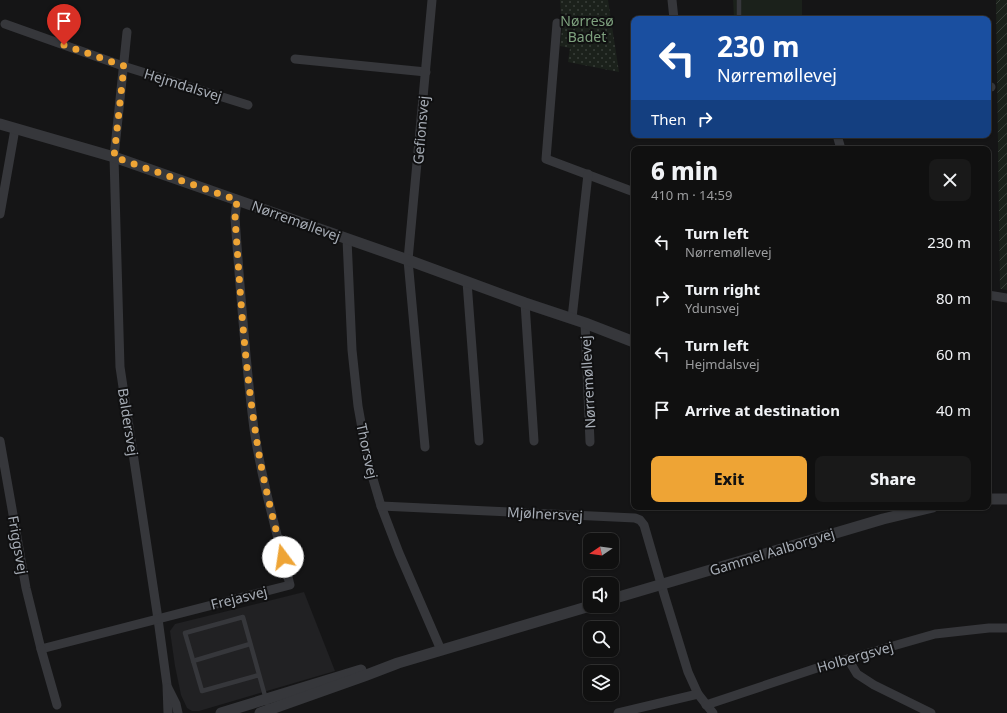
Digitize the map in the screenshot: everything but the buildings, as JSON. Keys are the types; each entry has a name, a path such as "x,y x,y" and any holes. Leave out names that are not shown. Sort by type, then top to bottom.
{"street":[{"name":"Gefionsvej","path":"408,260 432,0"},
{"path":"672,0 674,16"},
{"path":"557,23 546,159 631,191"},
{"name":"Hejmdalsvej","path":"5,24 124,66 248,105"},
{"name":"Baldersvej","path":"127,32 114,157 120,367 158,619 167,685 168,713"},
{"path":"295,59 426,72"},
{"name":"Nørremøllevej","path":"0,124 114,157 408,260 525,303 572,318 631,341"},
{"path":"0,214 15,128"},
{"path":"572,318 588,174"},
{"name":"Frejasvej","path":"158,619 290,585 268,501 255,430 243,332 235,218 237,200"},
{"name":"Thorsvej","path":"347,239 352,350 358,406 368,462 381,506 399,553 441,650"},
{"path":"408,260 425,447"},
{"path":"467,282 479,441"},
{"path":"991,295 1007,298"},
{"path":"525,303 534,441"},
{"name":"Nørremøllevej","path":"585,323 590,442"},
{"name":"Friggsvej","path":"0,441 26,588 57,705"},
{"path":"991,499 1007,499"},
{"name":"Mjølnersvej","path":"381,506 635,518 640,520 644,525 688,672 698,694 713,713"},
{"name":"Gammel Aalborgvej","path":"619,597 883,519 920,510"},
{"path":"264,712 398,663 583,608"},
{"path":"41,649 158,619"},
{"name":"Holbergsvej","path":"706,705 823,666 935,634 989,628 1007,628"},
{"path":"848,659 857,674 874,685 931,713"},
{"path":"221,713 361,670 398,663"},
{"name":"Baldersvej","path":"167,685 176,704 178,713"},
{"path":"618,713 698,694"}],"lane":[{"path":"739,0 739,16"},
{"path":"259,675 202,691 185,633 243,617 259,675 265,699 264,712"},
{"path":"193,661 250,644"}],"shaded area":[{"path":"304,592 335,671 199,711 192,711 187,708 181,695 170,631 175,624"}],"green space":[{"name":"Nørresø Badet","path":"560,0 608,0 619,72 568,62 570,48 560,46 562,29"},
{"path":"733,0 802,0 802,16 734,16"},
{"path":"996,0 1007,0 1007,290 1000,289"}],"route":[{"path":"64,45 124,66 114,157 237,200 235,218 243,332 255,430 268,501 283,557"}]}
